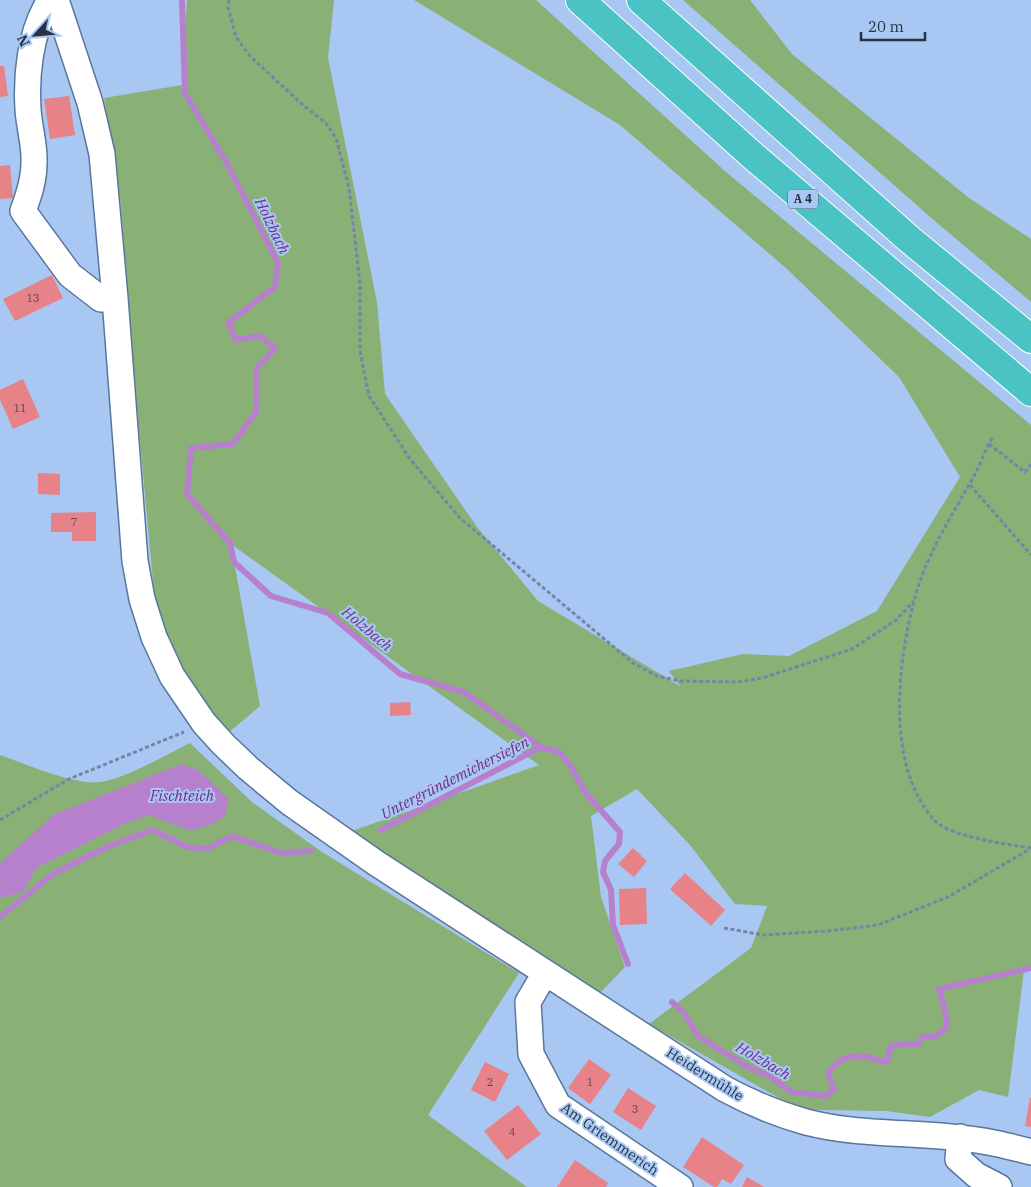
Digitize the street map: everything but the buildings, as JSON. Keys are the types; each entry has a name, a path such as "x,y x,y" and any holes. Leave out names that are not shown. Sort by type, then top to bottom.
{"highway":[{"name":"A 4","path":"580,0 753,156 1031,392"},
{"path":"642,0 909,238 1031,339"}],"street":[{"name":"Heidermühle","path":"57,2 90,103 102,154 115,298 130,524 142,599 154,637 172,676 204,723 248,768 289,802 376,863 725,1089 757,1106 806,1122 854,1130 960,1138 989,1142 1031,1152"},
{"path":"57,2 46,7 40,18 31,54 28,110 34,162 32,186 23,212 70,275 101,299 115,298"},
{"name":"Am Griemmerich","path":"545,973 528,1002 532,1054 558,1105 680,1187"},
{"path":"960,1138 958,1159 976,1175 999,1187"}],"path":[{"path":"228,0 236,37 251,57 304,106 326,123 336,138 349,188 360,284 360,351 369,396 410,459 460,518 633,663 657,676 680,681 738,682 762,678 852,649 895,621 914,601"},
{"path":"992,438 970,485 939,541 914,601 903,658 898,710 904,759 916,790 934,821 959,834 1031,848"},
{"path":"989,444 1025,472 1031,464"},
{"path":"970,485 1031,555"},
{"path":"0,820 69,779 204,723"},
{"path":"724,928 764,934 827,931 878,925 948,897 1031,848"}],"green space":[{"path":"187,0 334,0 328,58 377,302 385,394 477,527 538,601 680,686 669,671 743,654 789,656 877,611 960,477 899,377 787,269 620,125 414,0 536,0 726,172 1031,425 1031,969 1024,970 1008,1097 979,1090 930,1117 886,1111 818,1110 795,1107 649,1024 751,948 767,906 735,904 690,845 637,789 591,816 601,897 625,967 600,993 379,851 352,831 539,765 231,544 260,706 228,733 202,701 179,662 155,603 128,310 121,204 104,98 182,85"},
{"path":"683,0 750,0 792,54 969,198 1031,239 1031,302 936,222"},
{"path":"190,743 252,802 322,852 519,973 428,1115 527,1187 0,1187 0,755 64,778 101,782 122,776"}],"water":[{"name":"Fischteich","path":"182,764 198,770 229,799 225,816 210,825 191,831 149,815 122,825 36,868 23,892 0,898 0,863 55,814"}],"waterway":[{"name":"Holzbach","path":"182,0 185,93 226,162 278,263 275,287 228,323 236,340 260,336 275,348 257,368 256,412 233,444 191,448 187,494 230,543 234,562 271,596 328,613 400,674 464,692 541,747 559,752 570,765 585,792 620,832 619,844 605,861 603,872 611,890 613,925 628,964"},
{"name":"Untergründemichersiefen","path":"381,830 541,747"},
{"name":"Untergründemichersiefen","path":"0,917 53,874 109,846 153,830 187,847 207,849 232,836 281,853 311,851"},
{"name":"Holzbach","path":"672,1002 684,1013 698,1036 746,1066 771,1077 791,1092 826,1096 834,1089 828,1074 833,1067 845,1058 860,1056 884,1062 888,1060 890,1047 918,1044 923,1036 935,1037 947,1027 945,1009 939,989 1031,968"}]}
